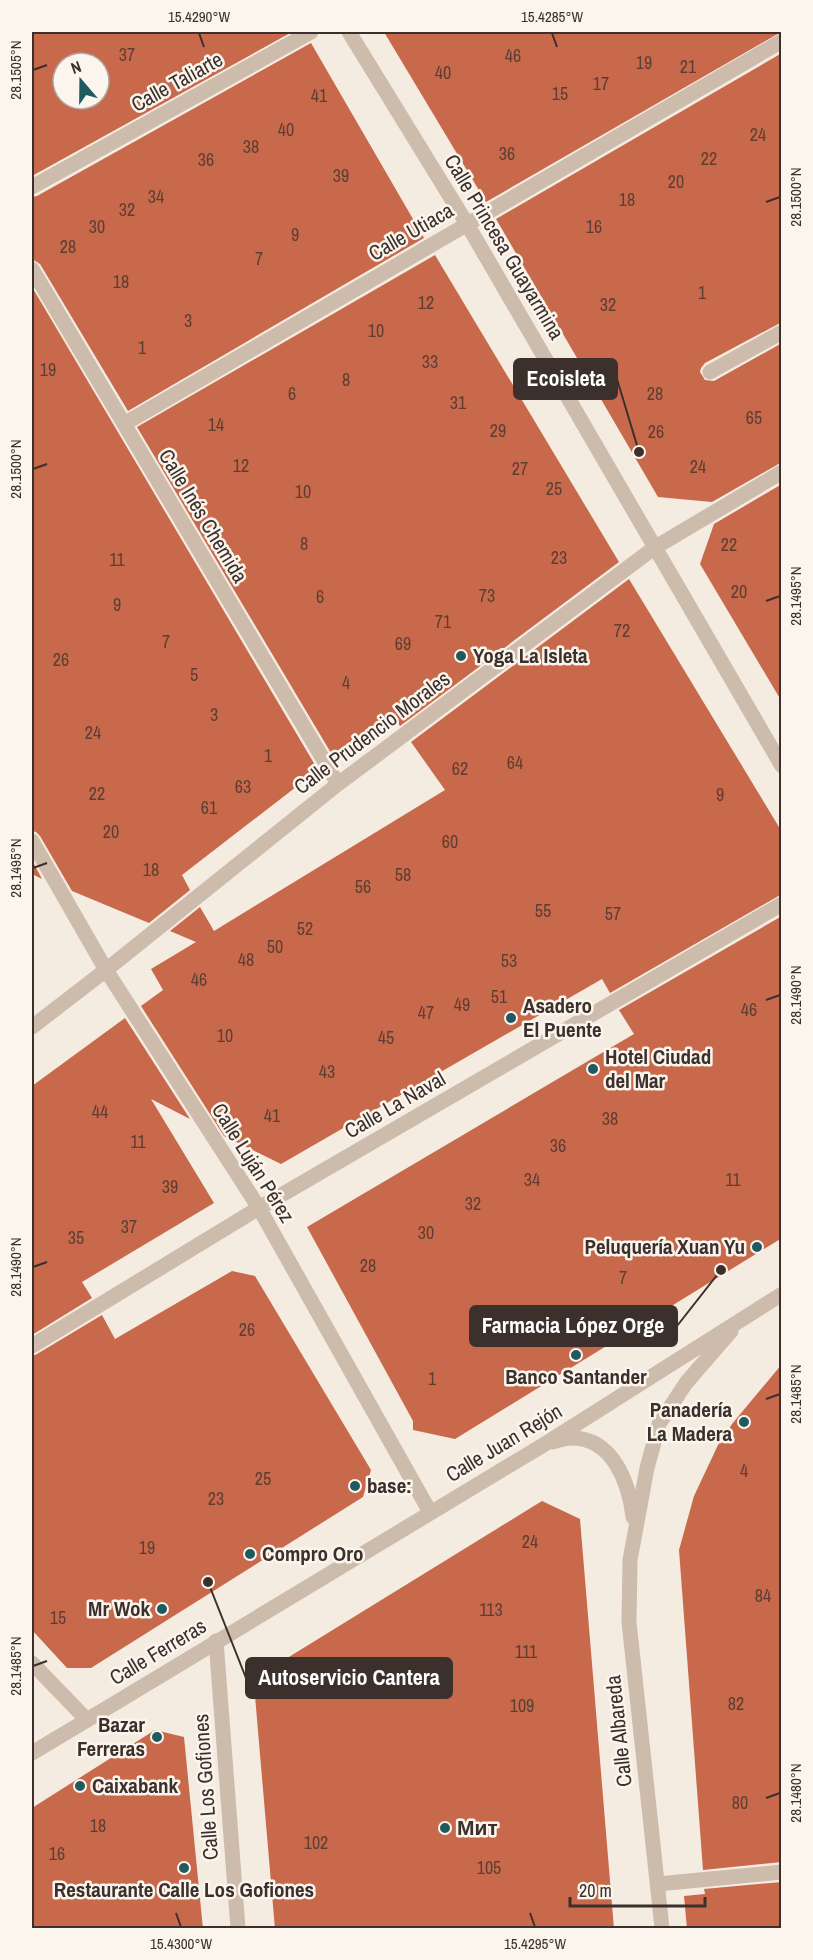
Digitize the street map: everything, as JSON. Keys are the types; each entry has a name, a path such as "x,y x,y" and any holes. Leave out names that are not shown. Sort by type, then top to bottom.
{"street":[{"name":"Calle Taliarte","path":"32,188 311,32"},
{"name":"Calle Princesa Guayarmina","path":"349,32 467,224 782,766"},
{"name":"Calle Utiaca","path":"124,424 782,41"},
{"name":"Calle Inés Chemida","path":"32,269 339,784"},
{"path":"710,372 782,332"},
{"name":"Calle Prudencio Morales","path":"32,1027 339,784 654,548 782,472"},
{"name":"Calle Luján Pérez","path":"32,842 106,970 259,1209 430,1512"},
{"name":"Calle La Naval","path":"32,1346 259,1209 782,904"},
{"name":"Calle Juan Rejón","path":"430,1512 545,1444 782,1294"},
{"name":"Calle Albareda","path":"662,1929 629,1622 630,1560 647,1468 659,1424 686,1383 743,1318"},
{"name":"Calle Albareda","path":"545,1444 571,1438 587,1440 599,1446 613,1459 623,1475 631,1499 635,1528"},
{"name":"Calle Ferreras","path":"32,1753 430,1512"},
{"name":"Calle Los Gofiones","path":"216,1641 238,1929"},
{"path":"32,1663 87,1720"},
{"path":"658,1884 782,1872"}],"building":[{"path":"32,32 292,32 32,176"},
{"path":"384,32 781,32 486,202"},
{"path":"311,43 424,238 128,411 40,264 32,259 32,197"},
{"path":"782,53 782,322 705,363 700,372 705,380 714,381 782,343 782,462 712,502 658,497 496,219"},
{"path":"435,255 619,562 400,726 392,714 334,758 137,427"},
{"path":"32,287 318,770 182,875 190,890 149,923 72,891 40,836 32,831"},
{"path":"782,484 782,702 700,564 714,524"},
{"path":"629,579 782,832 782,894 610,993 602,979 281,1164 224,1136 141,1006 163,990 151,969 196,942 170,931 200,907 214,931 445,790 411,742"},
{"path":"32,860 42,879 32,874"},
{"path":"782,916 782,1238 455,1439 413,1430 413,1421 307,1227 634,1034 619,1010"},
{"path":"125,1018 190,1119 151,1099 214,1203 82,1282 92,1298 32,1335 32,1086"},
{"path":"232,1271 255,1276 371,1470 363,1497 91,1668 67,1668 32,1630 32,1356 102,1315 115,1339"},
{"path":"782,1364 782,1862 703,1870 679,1550 694,1496 718,1445 732,1424"},
{"path":"542,1501 580,1519 614,1929 275,1929 255,1696 271,1668"},
{"path":"155,1730 184,1737 203,1929 32,1929 32,1808"},
{"path":"782,1882 782,1929 687,1929 684,1896 705,1894 704,1889"}],"place":[{"name":"Ecoisleta","path":"639,452"},
{"name":"Yoga La Isleta","path":"461,656"},
{"name":"Asadero El Puente","path":"511,1018"},
{"name":"Hotel Ciudad del Mar","path":"593,1069"},
{"name":"Peluquería Xuan Yu","path":"757,1247"},
{"name":"Farmacia López Orge","path":"721,1270"},
{"name":"Banco Santander","path":"576,1355"},
{"name":"Panadería La Madera","path":"744,1422"},
{"name":"base:","path":"355,1486"},
{"name":"Compro Oro","path":"250,1554"},
{"name":"Autoservicio Cantera","path":"208,1582"},
{"name":"Mr Wok","path":"162,1609"},
{"name":"Bazar Ferreras","path":"157,1737"},
{"name":"Caixabank","path":"80,1786"},
{"name":"Мит","path":"445,1828"},
{"name":"Restaurante Calle Los Gofiones","path":"184,1868"}]}
